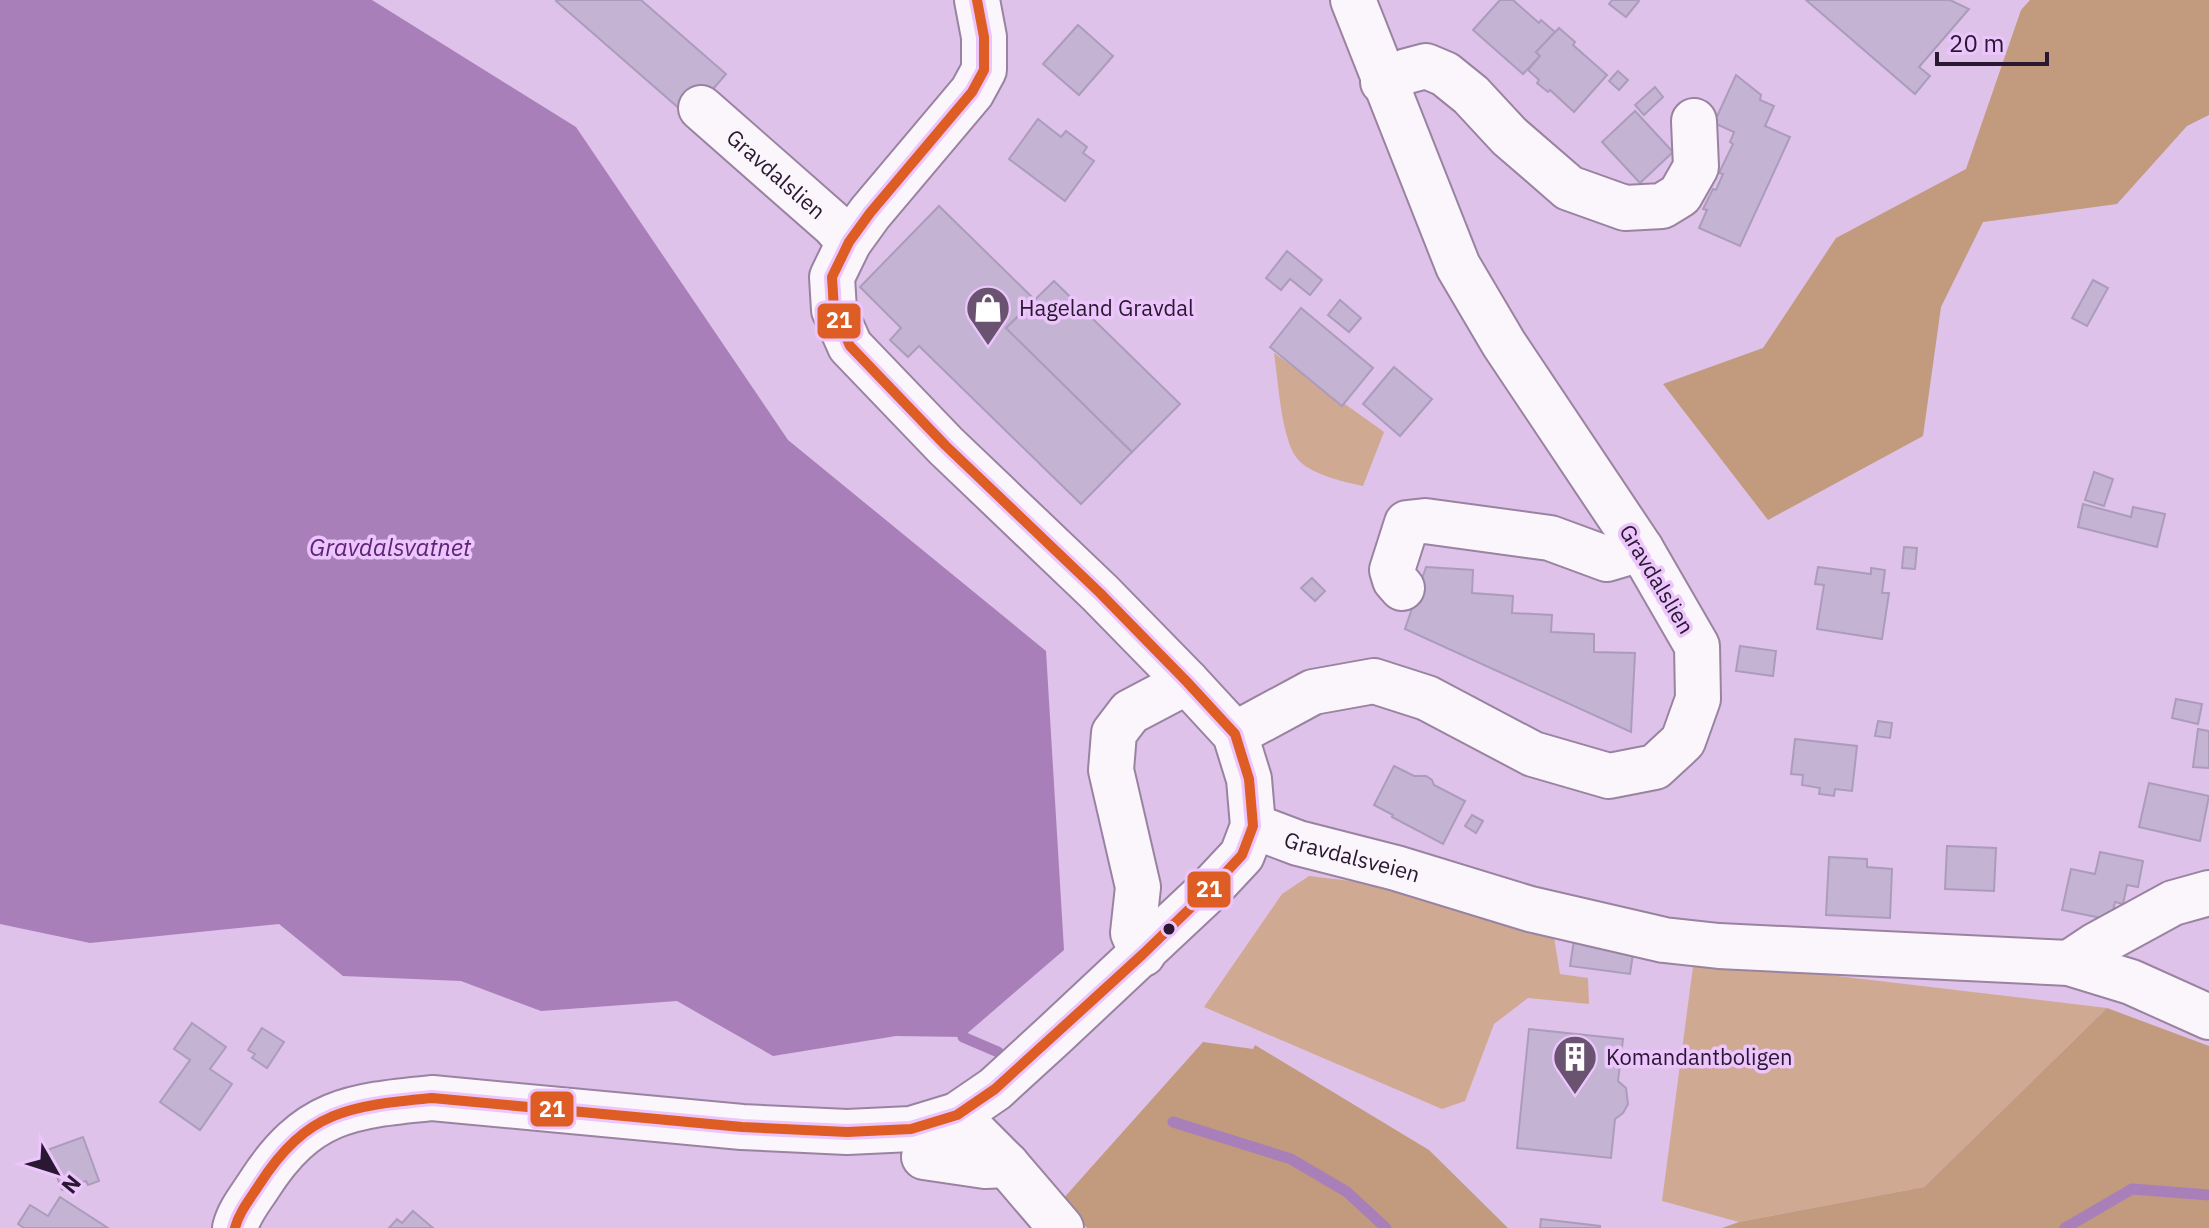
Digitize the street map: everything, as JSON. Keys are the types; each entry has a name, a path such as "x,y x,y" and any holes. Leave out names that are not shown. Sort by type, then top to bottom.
{"street":[{"path":"235,1228 238,1217 272,1165 303,1132 338,1112 386,1102 432,1098 742,1127 847,1132 911,1129 957,1115 995,1089 1143,954 1242,855 1253,826 1249,779 1235,734 1100,593 946,446 850,346 834,310 832,277 849,242 972,92 984,70 984,37 977,0"},
{"name":"Gravdalslien","path":"1235,734 1313,692 1374,681 1427,698 1533,754 1609,776 1655,767 1683,741 1698,699 1697,646 1641,549 1504,344 1458,266 1353,0"},
{"path":"1383,82 1426,66 1445,74 1569,188 1625,208 1662,206 1680,195 1696,167 1694,121"},
{"name":"Gravdalslien","path":"701,108 834,225 849,242"},
{"path":"1402,588 1392,570 1407,523 1425,521 1550,538 1607,559 1641,549"},
{"path":"1143,954 1133,933 1138,887 1111,770 1114,733 1130,712 1187,682"},
{"name":"Gravdalsveien","path":"1253,826 1298,843 1396,868 1530,909 1664,940 1719,946 2069,963 2131,982 2209,1017"},
{"path":"2069,963 2173,903 2209,893"},
{"path":"957,1115 1007,1165 1061,1228"},
{"path":"924,1157 985,1166 1007,1165"}],"shaded area":[{"path":"2030,0 2209,0 2209,115 2187,126 2117,204 1983,222 1941,307 1923,436 1768,520 1663,384 1763,348 1836,238 1966,169 2021,10"},
{"path":"1274,353 1384,432 1363,486 1317,473 1296,457 1284,422"},
{"path":"1309,876 1351,881 1553,931 1560,974 1588,978 1589,1004 1528,998 1494,1024 1465,1101 1442,1109 1204,1007 1282,894"},
{"path":"1694,959 2107,1008 1924,1187 1739,1222 1662,1201"},
{"path":"2107,1008 2209,1046 2209,1228 1722,1228 1739,1222 1924,1187"},
{"path":"1203,1042 1253,1049 1255,1045 1429,1150 1508,1228 1087,1228 1062,1200"}],"water":[{"name":"Gravdalsvatnet","path":"0,0 372,0 576,127 788,440 1046,651 1064,950 963,1037 896,1036 773,1056 677,1001 541,1011 461,981 343,976 279,924 90,943 0,924"}],"building":[{"path":"557,0 641,0 726,74 689,117"},
{"path":"1500,0 1513,0 1539,23 1541,20 1555,32 1536,52 1540,56 1523,74 1473,30"},
{"path":"1612,0 1639,1 1626,17 1609,4"},
{"path":"1806,0 1950,0 1969,9 1919,67 1930,76 1915,94"},
{"path":"1078,25 1113,56 1079,95 1043,64"},
{"path":"1559,28 1607,75 1574,112 1550,90 1548,92 1537,83 1539,80 1528,70 1540,56 1536,52"},
{"path":"1618,71 1628,80 1619,90 1609,81"},
{"path":"1736,75 1761,95 1760,100 1774,106 1765,126 1790,137 1740,246 1699,228 1707,210 1703,209 1713,189 1716,190 1723,174 1719,173 1733,144 1730,142 1734,132 1714,123"},
{"path":"1655,87 1663,97 1644,115 1635,105"},
{"path":"1635,111 1673,152 1640,183 1602,142"},
{"path":"1038,119 1061,137 1066,131 1087,147 1083,153 1094,161 1065,201 1009,159"},
{"path":"939,206 1035,300 1006,328 1132,452 1081,504 919,346 908,357 890,340 901,328 860,287"},
{"path":"1287,251 1322,280 1310,295 1290,279 1281,290 1266,278"},
{"path":"2093,280 2108,288 2087,326 2072,318"},
{"path":"1054,281 1180,404 1132,452 1006,328"},
{"path":"1340,300 1361,318 1349,332 1328,315"},
{"path":"1301,308 1373,368 1342,406 1270,347"},
{"path":"1394,367 1432,399 1400,436 1363,404"},
{"path":"2094,472 2113,479 2104,506 2085,500"},
{"path":"2083,504 2131,517 2133,507 2165,514 2157,547 2078,527"},
{"path":"1904,547 1917,548 1915,569 1902,568"},
{"path":"1426,567 1473,570 1472,593 1513,596 1512,613 1552,615 1551,632 1594,634 1594,652 1635,653 1631,732 1405,629"},
{"path":"1818,567 1871,574 1871,568 1885,570 1882,593 1889,593 1882,639 1817,629 1824,585 1815,584"},
{"path":"1312,578 1325,591 1315,601 1301,588"},
{"path":"1740,646 1776,651 1773,676 1736,671"},
{"path":"2176,699 2202,704 2198,724 2172,718"},
{"path":"1878,721 1892,723 1890,738 1875,736"},
{"path":"2198,729 2209,731 2209,768 2193,767"},
{"path":"1795,739 1857,746 1852,791 1835,789 1834,796 1819,794 1820,788 1802,785 1803,775 1791,774"},
{"path":"1394,766 1414,776 1426,776 1434,785 1465,801 1443,844 1374,805"},
{"path":"2149,783 2209,796 2200,841 2139,827"},
{"path":"1472,815 1483,821 1476,833 1465,826"},
{"path":"1947,846 1996,848 1994,891 1945,889"},
{"path":"2100,852 2143,861 2138,887 2127,885 2123,904 2115,902 2111,920 2062,910 2071,869 2095,874"},
{"path":"1829,857 1867,859 1867,867 1892,869 1890,918 1826,915"},
{"path":"1574,940 1634,947 1630,974 1570,966"},
{"path":"192,1023 226,1047 210,1069 232,1084 200,1130 160,1102 190,1060 174,1049"},
{"path":"262,1028 284,1042 267,1068 252,1058 255,1054 248,1050"},
{"name":"Komandantboligen","path":"1529,1029 1623,1039 1618,1081 1626,1088 1628,1104 1615,1119 1611,1158 1517,1148"},
{"path":"83,1137 99,1181 88,1185 86,1181 62,1190 47,1150"},
{"path":"60,1197 108,1228 24,1228 18,1224 30,1205 48,1216"},
{"path":"413,1211 433,1228 389,1228 397,1219 402,1223"},
{"path":"1541,1219 1600,1226 1600,1228 1540,1228"}],"waterway":[{"path":"963,1037 998,1052"},
{"path":"1173,1122 1291,1159 1347,1192 1386,1228"},
{"path":"2065,1228 2132,1189 2209,1195"}],"transit line":[{"name":"21","path":"235,1228 259,1185 295,1141 333,1116 377,1104 432,1098 742,1127 847,1132 911,1129 957,1115 995,1089 1143,954 1242,855 1253,826 1249,779 1235,734 1100,593 946,446 850,346 834,310 832,277 849,242 972,92 984,70 984,37 977,0"}],"place":[{"name":"Hageland Gravdal","path":"988,347"},
{"name":"Komandantboligen","path":"1575,1096"}]}
